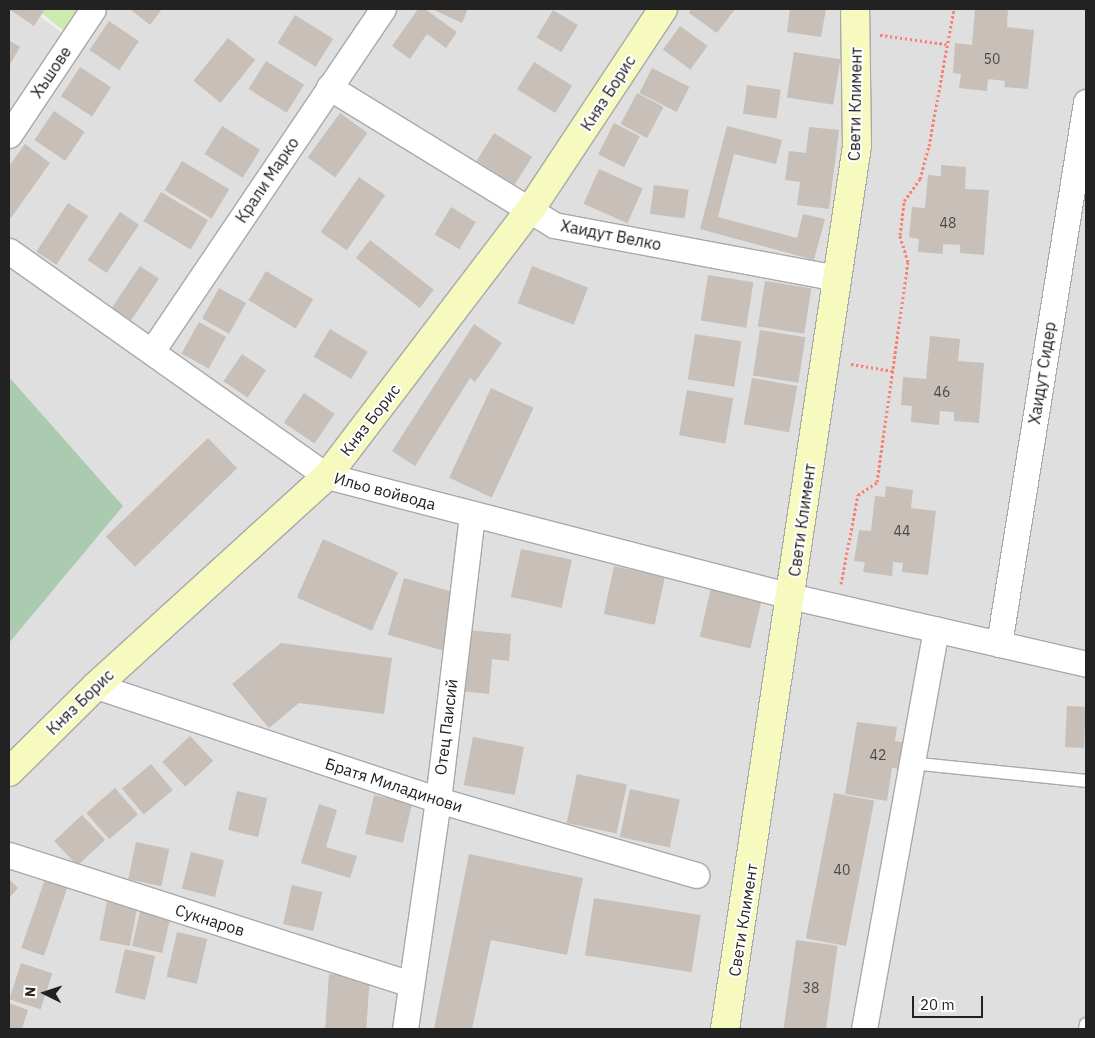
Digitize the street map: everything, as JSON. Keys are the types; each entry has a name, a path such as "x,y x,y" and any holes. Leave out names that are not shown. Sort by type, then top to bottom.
{"street":[{"name":"Хъшове","path":"9,135 93,9"},
{"name":"Крали Марко","path":"152,351 383,9"},
{"name":"Княз Борис","path":"9,772 96,686 327,476 530,210 663,9"},
{"name":"Свети Климент","path":"726,1029 857,146 855,21"},
{"name":"Хаидут Велко","path":"329,87 554,225 837,278"},
{"name":"Хаидут Сидер","path":"1000,644 1086,102"},
{"name":"Ильо войвода","path":"9,251 327,476 790,596 1086,664"},
{"name":"Отец Паисий","path":"405,1029 438,800 472,514"},
{"path":"864,1029 910,763 936,630"},
{"name":"Братя Миладинови","path":"96,686 438,800 696,875"},
{"name":"Сукнаров","path":"9,855 411,984"}],"lane":[{"path":"910,763 1086,781"},
{"path":"1086,1024 1086,1029"}],"path":[{"path":"837,607 858,495 877,482 908,262 900,235 904,201 920,179 930,146 946,44 954,9"},
{"path":"855,21 946,44"},
{"path":"825,360 893,371"}],"shaded area":[{"path":"9,9 30,9 69,38 89,9 1086,9 1086,1029 9,1029"}],"green space":[{"path":"36,9 85,9 68,34"},
{"path":"9,377 123,506 9,643"}],"building":[{"path":"9,9 45,9 34,26"},
{"path":"130,9 162,9 150,25"},
{"path":"418,9 425,9 457,32 446,48 427,34 410,59 392,46"},
{"path":"432,9 468,9 462,23"},
{"path":"691,9 735,9 717,33 689,13"},
{"path":"790,9 826,9 821,37 787,32"},
{"path":"975,9 1008,9 1007,27 1034,30 1028,89 1004,87 1005,81 988,79 987,91 959,88 961,74 953,73 955,43 972,45"},
{"path":"553,10 578,25 561,52 537,37"},
{"path":"295,15 333,39 316,67 278,43"},
{"path":"109,21 139,41 119,70 89,50"},
{"path":"680,26 708,46 690,69 663,49"},
{"path":"228,38 255,60 221,103 193,81"},
{"path":"9,40 20,47 9,66"},
{"path":"794,52 840,59 833,105 787,97"},
{"path":"266,61 304,85 287,113 249,89"},
{"path":"534,62 572,86 555,113 517,89"},
{"path":"80,67 111,87 92,117 61,96"},
{"path":"652,68 689,87 677,112 639,93"},
{"path":"747,85 781,90 777,118 743,114"},
{"path":"637,93 663,107 647,138 621,124"},
{"path":"54,111 85,132 65,161 34,140"},
{"path":"340,113 368,133 335,177 308,157"},
{"path":"614,123 640,136 624,167 598,154"},
{"path":"222,126 260,150 243,178 205,154"},
{"path":"727,126 782,140 776,164 734,154 718,217 797,238 803,214 825,219 814,260 700,229"},
{"path":"809,127 839,130 829,209 797,205 800,182 785,180 789,151 806,153"},
{"path":"494,133 532,157 515,185 477,161"},
{"path":"25,144 50,163 11,218 9,216 9,166"},
{"path":"182,161 229,189 212,218 164,190"},
{"path":"941,165 966,167 965,189 989,190 984,255 960,253 960,245 943,244 943,254 918,252 919,239 909,237 912,207 925,208 928,175 941,176"},
{"path":"599,169 643,189 627,223 584,204"},
{"path":"359,177 385,195 347,250 321,232"},
{"path":"654,185 689,190 685,219 650,214"},
{"path":"161,192 208,220 191,249 143,221"},
{"path":"68,203 88,216 57,265 36,252"},
{"path":"451,207 476,222 459,249 435,234"},
{"path":"120,212 139,225 107,273 88,260"},
{"path":"370,240 434,290 420,308 356,258"},
{"path":"140,266 159,279 131,320 112,307"},
{"path":"532,266 588,288 574,325 518,303"},
{"path":"266,271 313,299 296,328 248,300"},
{"path":"708,275 753,282 746,328 701,320"},
{"path":"765,281 811,288 804,334 758,326"},
{"path":"219,288 246,303 229,334 202,319"},
{"path":"199,322 226,337 209,369 182,353"},
{"path":"474,324 502,343 475,382 470,378 415,466 392,451"},
{"path":"330,329 368,352 351,379 314,356"},
{"path":"760,330 805,337 798,383 753,375"},
{"path":"695,334 741,341 734,387 688,379"},
{"path":"930,336 960,339 958,361 984,363 979,423 954,421 954,412 940,411 939,425 911,422 912,406 901,405 903,377 926,379"},
{"path":"242,354 266,370 248,398 224,381"},
{"path":"752,378 797,386 789,432 744,424"},
{"path":"491,388 534,408 492,498 449,478"},
{"path":"687,390 733,398 725,443 679,435"},
{"path":"304,393 335,414 315,444 284,423"},
{"path":"208,438 237,468 135,567 106,537"},
{"path":"886,486 913,490 911,508 936,511 928,575 902,572 903,563 893,562 892,576 863,572 865,562 854,561 859,530 871,531 875,496 885,497"},
{"path":"323,539 398,572 372,631 297,597"},
{"path":"521,549 572,560 562,608 511,597"},
{"path":"614,566 665,577 655,625 604,614"},
{"path":"404,578 462,595 445,651 388,635"},
{"path":"711,588 762,600 750,648 700,637"},
{"path":"467,630 511,634 509,661 492,659 489,694 461,691"},
{"path":"281,643 392,658 384,714 299,703 269,728 232,684"},
{"path":"1067,706 1086,707 1084,748 1065,747"},
{"path":"857,722 897,727 895,741 907,743 903,769 892,768 887,801 845,794"},
{"path":"190,736 213,761 185,787 162,762"},
{"path":"473,737 524,747 515,795 464,785"},
{"path":"151,764 173,790 144,814 122,788"},
{"path":"577,774 627,785 616,834 567,823"},
{"path":"115,788 138,814 109,839 86,813"},
{"path":"630,789 680,800 670,848 620,837"},
{"path":"237,791 267,798 258,837 228,830"},
{"path":"834,793 874,801 846,946 806,938"},
{"path":"374,795 412,804 403,843 365,834"},
{"path":"319,804 337,810 326,847 357,856 350,878 301,863"},
{"path":"82,815 105,840 77,866 54,841"},
{"path":"136,842 169,849 161,886 128,879"},
{"path":"191,852 224,860 215,897 182,889"},
{"path":"469,854 583,878 567,955 491,940 472,1029 434,1029"},
{"path":"9,879 18,888 9,898"},
{"path":"45,879 68,887 44,956 21,948"},
{"path":"292,885 322,892 313,931 283,924"},
{"path":"108,896 138,902 130,946 99,940"},
{"path":"594,898 701,915 692,972 585,955"},
{"path":"141,907 171,914 162,953 132,946"},
{"path":"177,932 207,939 197,984 167,977"},
{"path":"796,940 838,946 826,1029 783,1029"},
{"path":"125,949 155,956 145,1000 115,993"},
{"path":"21,963 52,973 41,1009 9,999"},
{"path":"329,974 370,977 366,1029 325,1029"},
{"path":"9,1003 28,1010 22,1029 9,1029"}]}
